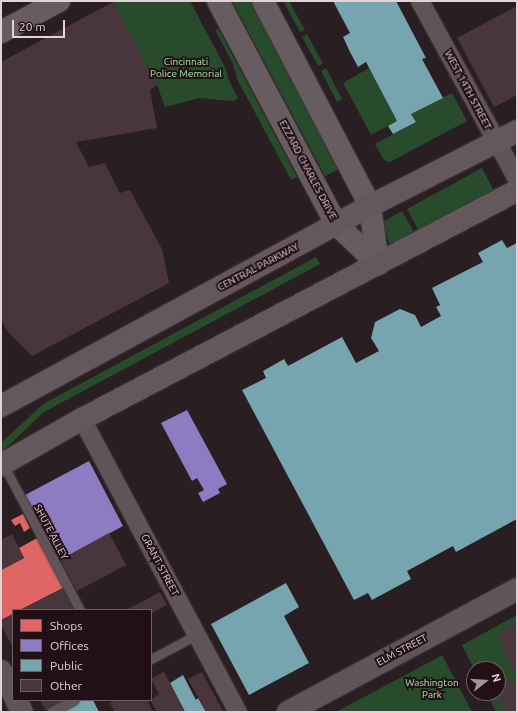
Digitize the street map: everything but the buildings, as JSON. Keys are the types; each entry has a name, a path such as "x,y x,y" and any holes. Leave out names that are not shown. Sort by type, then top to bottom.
{"main road":[{"path":"1,32 59,1"},
{"name":"EZZARD CHARLES DRIVE","path":"218,1 336,224 378,264"},
{"path":"264,1 370,206 378,264"},
{"name":"CENTRAL PARKWAY","path":"1,406 336,224 517,131"},
{"path":"2,464 82,419 517,191"}],"street":[{"name":"WEST 14TH STREET","path":"420,1 517,179"},
{"name":"GRANT STREET","path":"82,419 198,634 238,712"},
{"name":"ELM STREET","path":"288,712 517,589"},
{"path":"1,671 12,692"},
{"path":"16,701 22,712"}],"lane":[{"name":"SHUTE ALLEY","path":"2,464 79,609"},
{"path":"152,658 198,634"},
{"path":"51,712 72,701"}],"green space":[{"name":"Cincinnati Police Memorial","path":"190,1 225,67 230,83 238,98 233,101 199,98 165,107 157,85 113,2"},
{"path":"232,1 254,1 343,167 325,176"},
{"path":"283,1 289,1 305,30 300,32"},
{"path":"218,28 297,177 291,180 237,79 233,64 215,30"},
{"path":"307,34 323,64 318,66 302,37"},
{"path":"326,68 342,99 337,102 321,71"},
{"path":"369,68 397,121 371,135 343,83"},
{"path":"452,93 467,121 390,162 384,160 375,144 416,122 411,114"},
{"path":"482,168 494,191 419,231 407,209"},
{"path":"402,211 415,234 390,244 381,223"},
{"path":"316,257 320,264 44,412 1,453 1,443 43,404"},
{"name":"Washington Park","path":"517,615 517,712 496,712 491,701 506,701 506,661 470,661 462,645"},
{"name":"Washington Park","path":"442,655 472,712 336,712"}],"tram line":[{"path":"301,712 517,596"}]}
